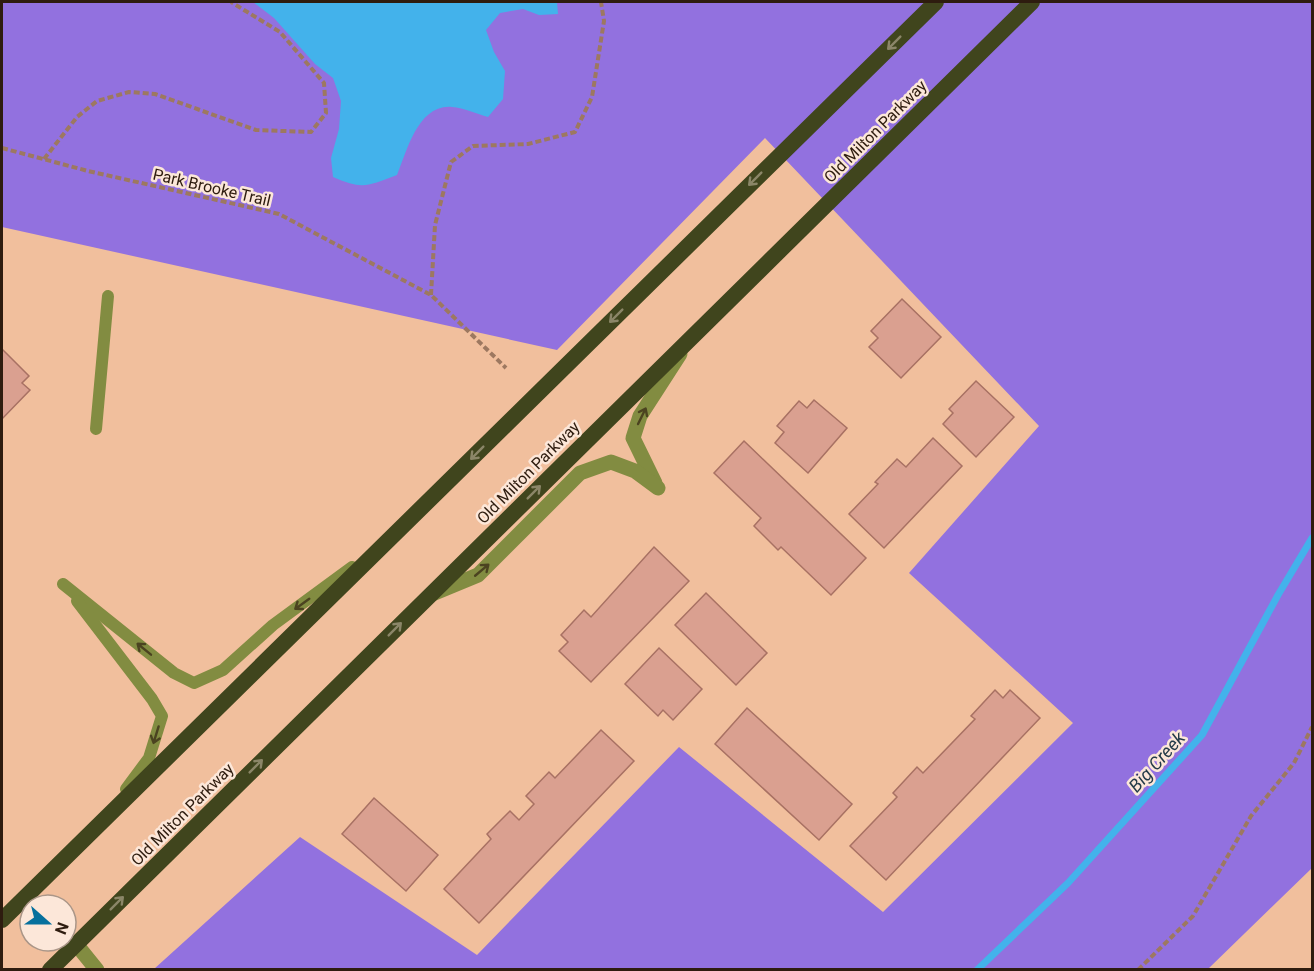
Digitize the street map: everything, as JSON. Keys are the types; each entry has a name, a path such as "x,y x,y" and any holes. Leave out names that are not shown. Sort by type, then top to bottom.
{"highway":[{"path":"2,921 936,2"},
{"name":"Old Milton Parkway","path":"78,942 1032,2"},
{"name":"Old Milton Parkway","path":"50,969 67,953"}],"street":[{"path":"429,595 478,575 580,472 611,462 635,471 658,488 633,438 640,416 691,338"},
{"path":"78,946 97,969"}],"lane":[{"path":"96,429 108,296"},
{"path":"105,819 149,758 162,716 152,699 63,584 174,673 194,683 224,670 273,624 383,545"}],"path":[{"path":"44,159 77,117 97,101 129,92 155,94 256,130 311,132 326,113 324,83 280,32 231,2"},
{"path":"430,295 435,225 451,162 473,146 528,144 575,132 592,97 604,21 601,2"},
{"name":"Park Brooke Trail","path":"2,148 88,171 279,214 430,295 506,368"},
{"path":"1138,969 1193,916 1251,816 1294,763 1312,727"}],"shaded area":[{"path":"2,2 1312,2 1312,868 1208,969 154,969 300,837 477,955 679,747 883,912 1073,723 909,573 1039,426 765,138 557,350 2,227"}],"water":[{"path":"253,2 557,2 558,14 539,15 523,9 500,13 486,30 494,52 505,71 503,99 488,117 452,107 440,108 430,113 422,121 410,142 397,175 371,184 359,185 333,177 331,158 339,129 341,101 333,78 315,64 274,18"}],"building":[{"path":"902,299 941,337 901,378 869,347 878,338 871,331"},
{"path":"2,349 29,376 22,383 30,390 2,419"},
{"path":"976,381 1014,417 976,457 943,424 953,413 949,409"},
{"path":"814,400 847,428 808,473 775,443 784,432 777,426 799,401 807,408"},
{"path":"933,438 962,466 884,548 849,514 878,484 875,482 897,459 906,467"},
{"path":"744,441 866,558 831,595 781,547 778,550 754,526 761,518 714,473"},
{"path":"654,547 689,581 591,682 559,651 568,642 561,635 584,610 591,617"},
{"path":"706,593 767,653 736,685 675,625"},
{"path":"659,648 702,689 673,720 663,710 658,716 625,684"},
{"path":"995,690 1003,698 1010,690 1040,718 886,880 850,846 897,797 893,793 917,767 923,773 975,719 971,716"},
{"path":"747,708 852,804 819,840 715,744"},
{"path":"601,730 634,761 479,923 444,889 491,839 487,834 510,811 519,820 534,804 526,796 549,772 555,778"},
{"path":"374,798 438,855 406,891 342,834"}],"waterway":[{"name":"Big Creek","path":"977,970 1068,883 1202,735 1278,595 1312,538"}]}
